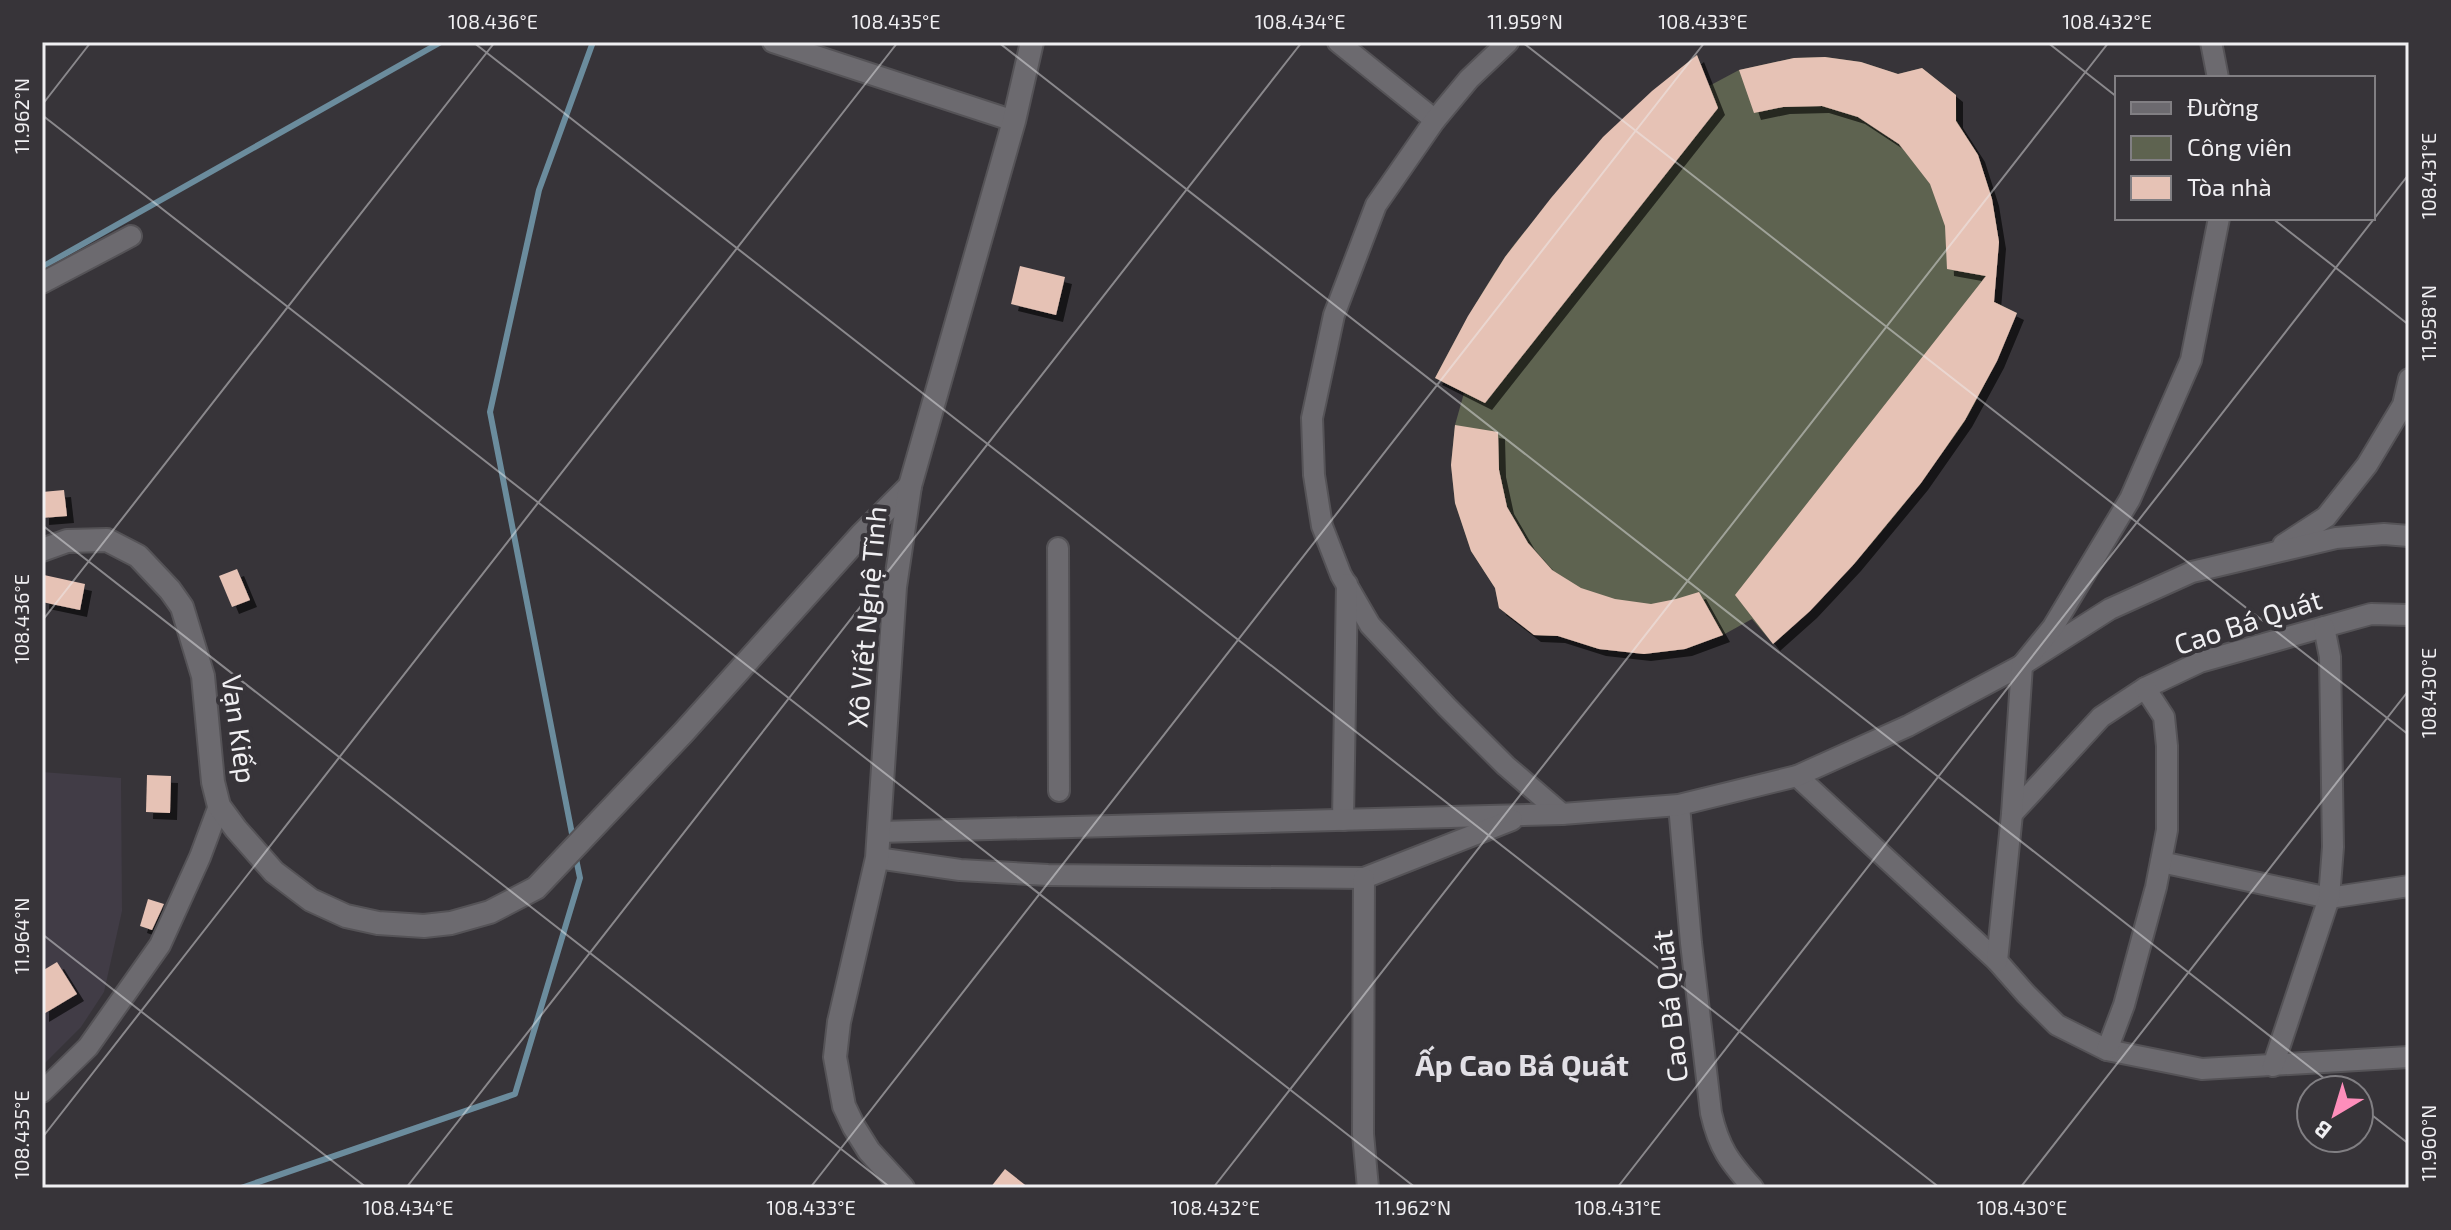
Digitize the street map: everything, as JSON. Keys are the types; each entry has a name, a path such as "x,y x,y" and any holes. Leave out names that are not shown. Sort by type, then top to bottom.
{"street":[{"path":"773,42 1014,121"},
{"name":"Xô Viết Nghệ Tĩnh","path":"903,1188 869,1151 854,1127 844,1106 835,1057 839,1022 877,858 895,587 910,486 1014,121 1032,42"},
{"path":"1338,42 1435,120"},
{"path":"1508,42 1469,79 1435,120 1376,205 1334,315 1312,418 1314,475 1322,526 1347,584 1370,625 1506,766 1562,814"},
{"path":"2211,42 2218,76"},
{"path":"1997,961 2012,814 2022,665 2053,627 2130,499 2191,360 2219,220"},
{"path":"42,283 131,236"},
{"path":"2273,552 2326,517 2367,465 2403,405 2409,379"},
{"name":"Vạn Kiếp","path":"42,550 67,541 107,540 138,556 170,590 182,607 203,676 213,782 219,806 274,872 311,900 346,916 378,923 424,926 451,923 490,912 536,888 765,644 861,535 910,486"},
{"path":"879,832 1562,814 1679,805 1797,776 1908,726 2022,665 2110,609 2192,572 2336,538 2384,534 2409,536"},
{"path":"1058,548 1059,791"},
{"path":"1343,820 1347,584"},
{"name":"Cao Bá Quát","path":"2012,814 2101,717 2145,688 2200,662 2371,614 2409,615"},
{"path":"2273,1066 2329,898 2333,847 2330,657 2324,627"},
{"path":"2107,1050 2124,1005 2167,830 2164,717 2145,688"},
{"path":"1797,776 1997,961 2057,1025 2107,1050 2202,1069 2409,1057"},
{"name":"Cao Bá Quát","path":"1679,805 1711,1113 1717,1138 1729,1161 1753,1188"},
{"path":"42,1092 88,1047 160,945 200,857 219,806"},
{"path":"877,858 960,870 1048,875 1364,878 1527,815"},
{"path":"2161,862 2329,898 2409,886"},
{"path":"1364,878 1363,1134 1368,1188"}],"shaded area":[{"path":"42,772 121,778 122,911 104,992 81,1027 42,1066"}],"green space":[{"path":"1697,55 1709,86 1739,70 1794,58 1825,57 1861,62 1898,74 1922,68 1956,95 1957,121 1978,155 1992,199 1999,242 1991,300 2017,313 1981,392 1952,440 1859,558 1773,644 1752,619 1723,635 1685,649 1644,654 1599,649 1558,636 1534,635 1499,608 1495,588 1471,551 1455,503 1451,465 1455,425 1464,393 1435,378 1485,289 1519,238 1612,131 1652,92"}],"building":[{"path":"1697,55 1718,108 1485,403 1435,378 1468,316 1505,257 1551,198 1603,137 1652,91"},
{"path":"1825,57 1861,62 1898,74 1922,68 1956,95 1956,121 1978,155 1992,199 1999,242 1994,302 2017,313 1997,361 1965,420 1921,483 1854,564 1810,611 1773,644 1735,595 1986,276 1947,269 1945,226 1930,184 1899,144 1858,117 1822,106 1783,107 1754,113 1739,70 1794,58"},
{"path":"1020,266 1065,277 1056,315 1011,304"},
{"path":"1455,425 1498,432 1499,470 1507,507 1528,543 1552,570 1581,588 1615,599 1651,604 1699,592 1723,635 1685,649 1644,654 1599,649 1558,636 1534,635 1499,608 1495,588 1471,551 1455,503 1451,465"},
{"path":"64,490 67,516 42,518 42,492"},
{"path":"237,569 250,600 232,607 219,576"},
{"path":"44,575 85,584 80,610 42,602"},
{"path":"147,775 171,776 170,813 146,812"},
{"path":"148,899 164,904 152,930 140,926"},
{"path":"57,962 77,994 42,1015 42,971"},
{"path":"1005,1169 1029,1188 990,1188"}],"waterway":[{"path":"42,267 441,42"},
{"path":"573,839 490,412 539,190 593,42"},
{"path":"241,1188 515,1094 580,878 575,854"}],"district":[{"name":"Ấp Cao Bá Quát","path":"1522,1066"}]}
